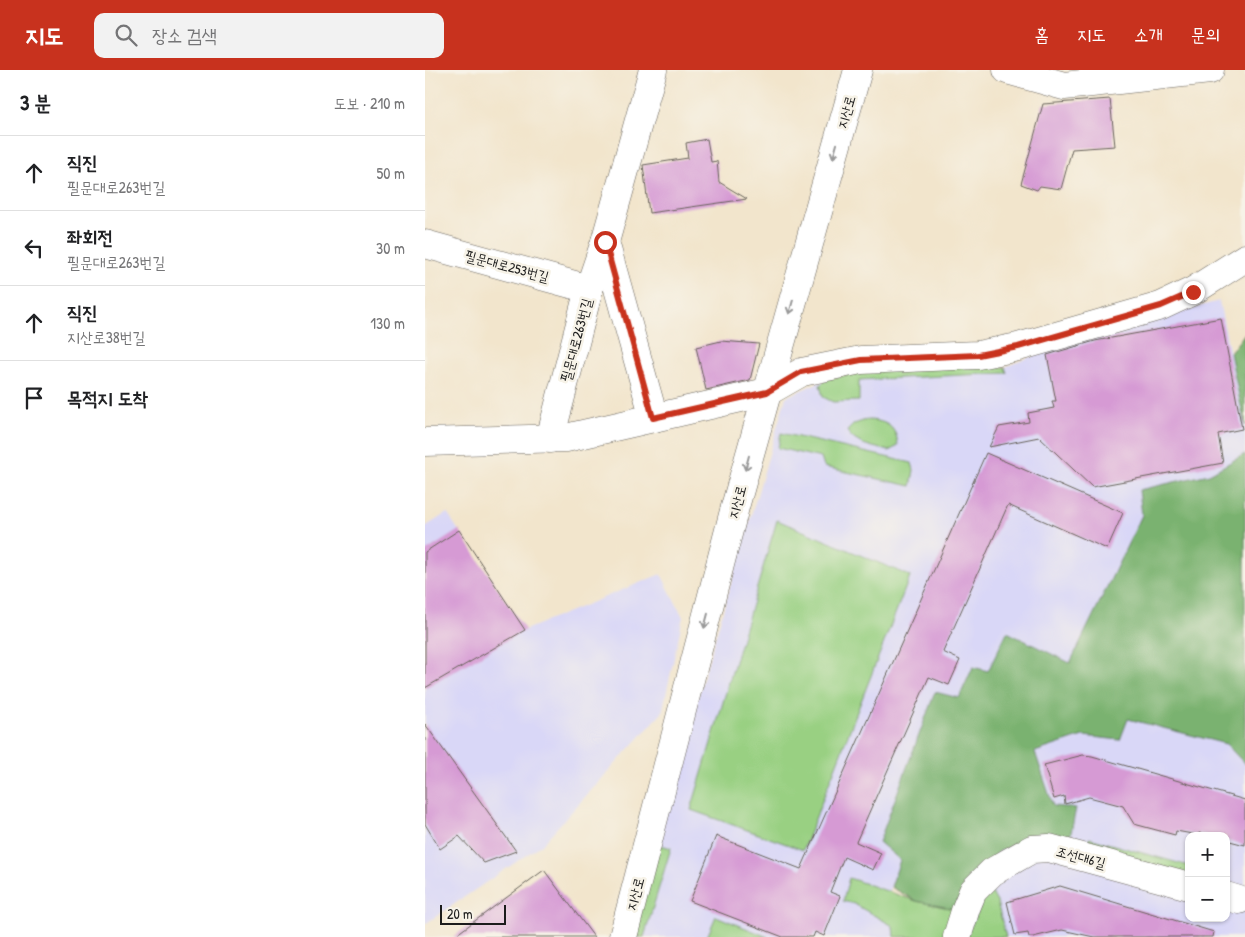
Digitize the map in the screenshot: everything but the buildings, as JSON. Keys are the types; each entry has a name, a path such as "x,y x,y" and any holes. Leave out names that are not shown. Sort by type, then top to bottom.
{"street":[{"name":"필문대로263번길","path":"550,438 589,289 605,242 653,70"},
{"name":"지산로","path":"623,937 735,507 858,70"},
{"path":"1007,70 1064,86 1210,70"},
{"path":"605,242 653,418"},
{"name":"필문대로253번길","path":"425,244 589,289"},
{"path":"425,442 566,438 767,392 801,372 861,360 978,355 1018,347 1161,306 1193,292 1245,258"},
{"name":"조선대6길","path":"957,937 973,891 992,872 1032,849 1049,848 1185,885"}],"shaded area":[{"path":"1219,301 1245,426 1245,454 1209,474 1139,490 1142,515 1070,663 956,707 889,891 912,937 627,937 786,397 826,379 889,367 1005,367 1067,342"},
{"path":"447,513 525,630 661,574 683,617 662,713 541,845 425,924 425,527"},
{"path":"1108,713 1226,744 1245,764 1245,937 946,937 1029,732"}],"green space":[{"path":"1245,333 1245,426 1230,353"},
{"path":"889,367 1005,367 1007,373 859,380 859,401 833,402 823,397 820,385 826,379"},
{"path":"866,420 879,421 889,426 895,434 898,446 889,451 865,445 850,436 847,431 854,424"},
{"path":"781,433 912,463 914,470 911,486 824,467 821,458 778,448"},
{"path":"1245,454 1245,764 1226,744 1128,719 1120,740 1083,736 1035,752 1053,806 1076,808 1070,838 1042,833 1000,851 973,877 954,909 916,901 891,887 900,860 879,842 935,692 959,698 973,667 988,671 1007,632 1070,663 1142,515 1139,490 1209,474"},
{"path":"777,520 910,576 803,850 691,810"},
{"path":"1089,838 1185,865 1185,876 1086,849"},
{"path":"655,843 671,848 644,937 627,937"},
{"path":"849,878 916,901 954,909 946,937 894,937 893,926 854,904 843,901"},
{"path":"989,888 997,902 1006,937 966,937"},
{"path":"716,916 768,937 707,937"}],"route":[{"path":"605,242 653,418 767,392 801,372 861,360 978,355 1018,347 1161,306 1193,292"}]}
